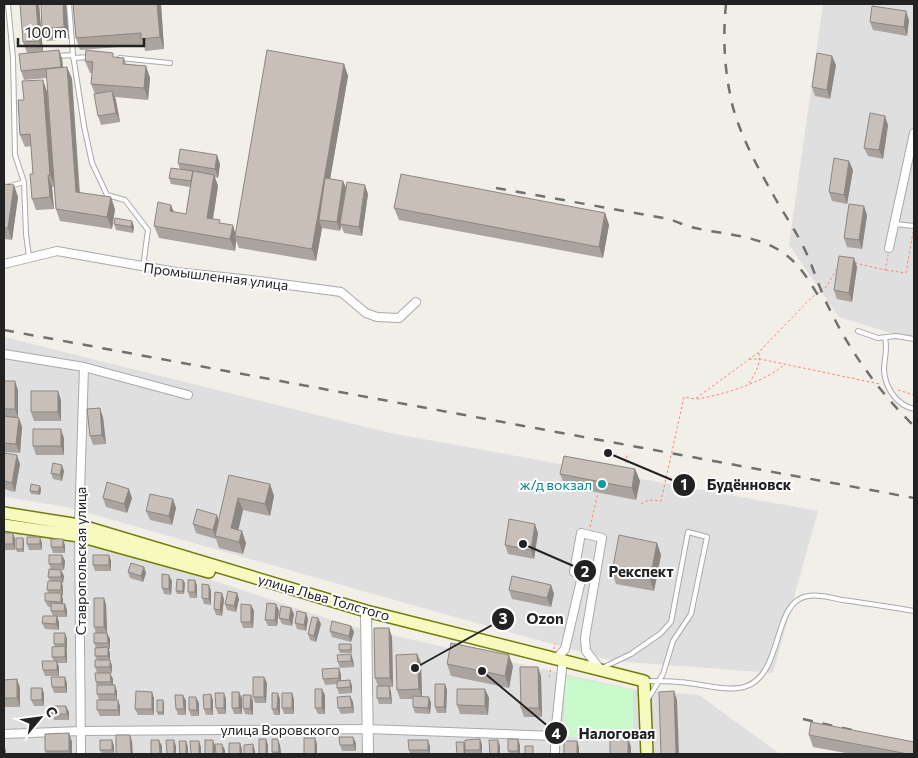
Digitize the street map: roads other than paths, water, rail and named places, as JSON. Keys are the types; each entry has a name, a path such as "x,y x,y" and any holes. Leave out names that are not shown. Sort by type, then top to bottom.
{"main road":[{"name":"улица Льва Толстого","path":"4,513 79,530 366,613 644,681"},
{"name":"улица Льва Толстого","path":"4,525 79,530"},
{"path":"644,681 647,754"}],"street":[{"path":"889,248 914,133"},
{"name":"Промышленная улица","path":"4,264 56,251 143,267 341,292 366,313 377,317 399,318 416,302"},
{"path":"4,354 84,367 188,395"},
{"name":"Ставропольская улица","path":"81,754 79,530 84,367"},
{"path":"555,754 560,659 565,649 582,576 574,572 581,534 602,538 585,638 586,651 600,669"},
{"path":"366,613 368,754"},
{"name":"улица Воровского","path":"4,734 81,731 367,729 555,736"}],"lane":[{"path":"8,4 13,58 15,155 24,182 28,257"},
{"path":"70,4 73,56 92,163 106,195 125,200 148,230 143,267"},
{"path":"53,56 92,57"},
{"path":"13,58 23,57"},
{"path":"112,57 170,63"},
{"path":"4,188 24,182"},
{"path":"895,224 914,226"},
{"path":"858,330 878,338 896,336 914,339"},
{"path":"884,338 887,346 884,371 888,386 896,398 914,409"},
{"path":"600,669 631,654 660,634 671,622 688,532 707,537 691,614 673,641 663,674 645,703"},
{"path":"644,681 679,682 733,688 745,687 754,683 765,673 785,618 791,605 799,598 810,596 826,597 914,611"}],"railway":[{"path":"726,4 726,72 737,121 748,148 796,232 826,302 847,342 889,400 914,426"},
{"path":"496,188 669,219 691,227 740,236 764,243 786,255 796,264 819,297"},
{"path":"4,330 914,498"},
{"path":"803,719 856,731"}],"place":[{"name":"Будённовск","path":"608,453"},
{"name":"ж/д вокзал","path":"602,484"},
{"name":"Рекспект","path":"523,544"},
{"name":"Ozon","path":"415,668"},
{"name":"Налоговая","path":"482,671"}]}
